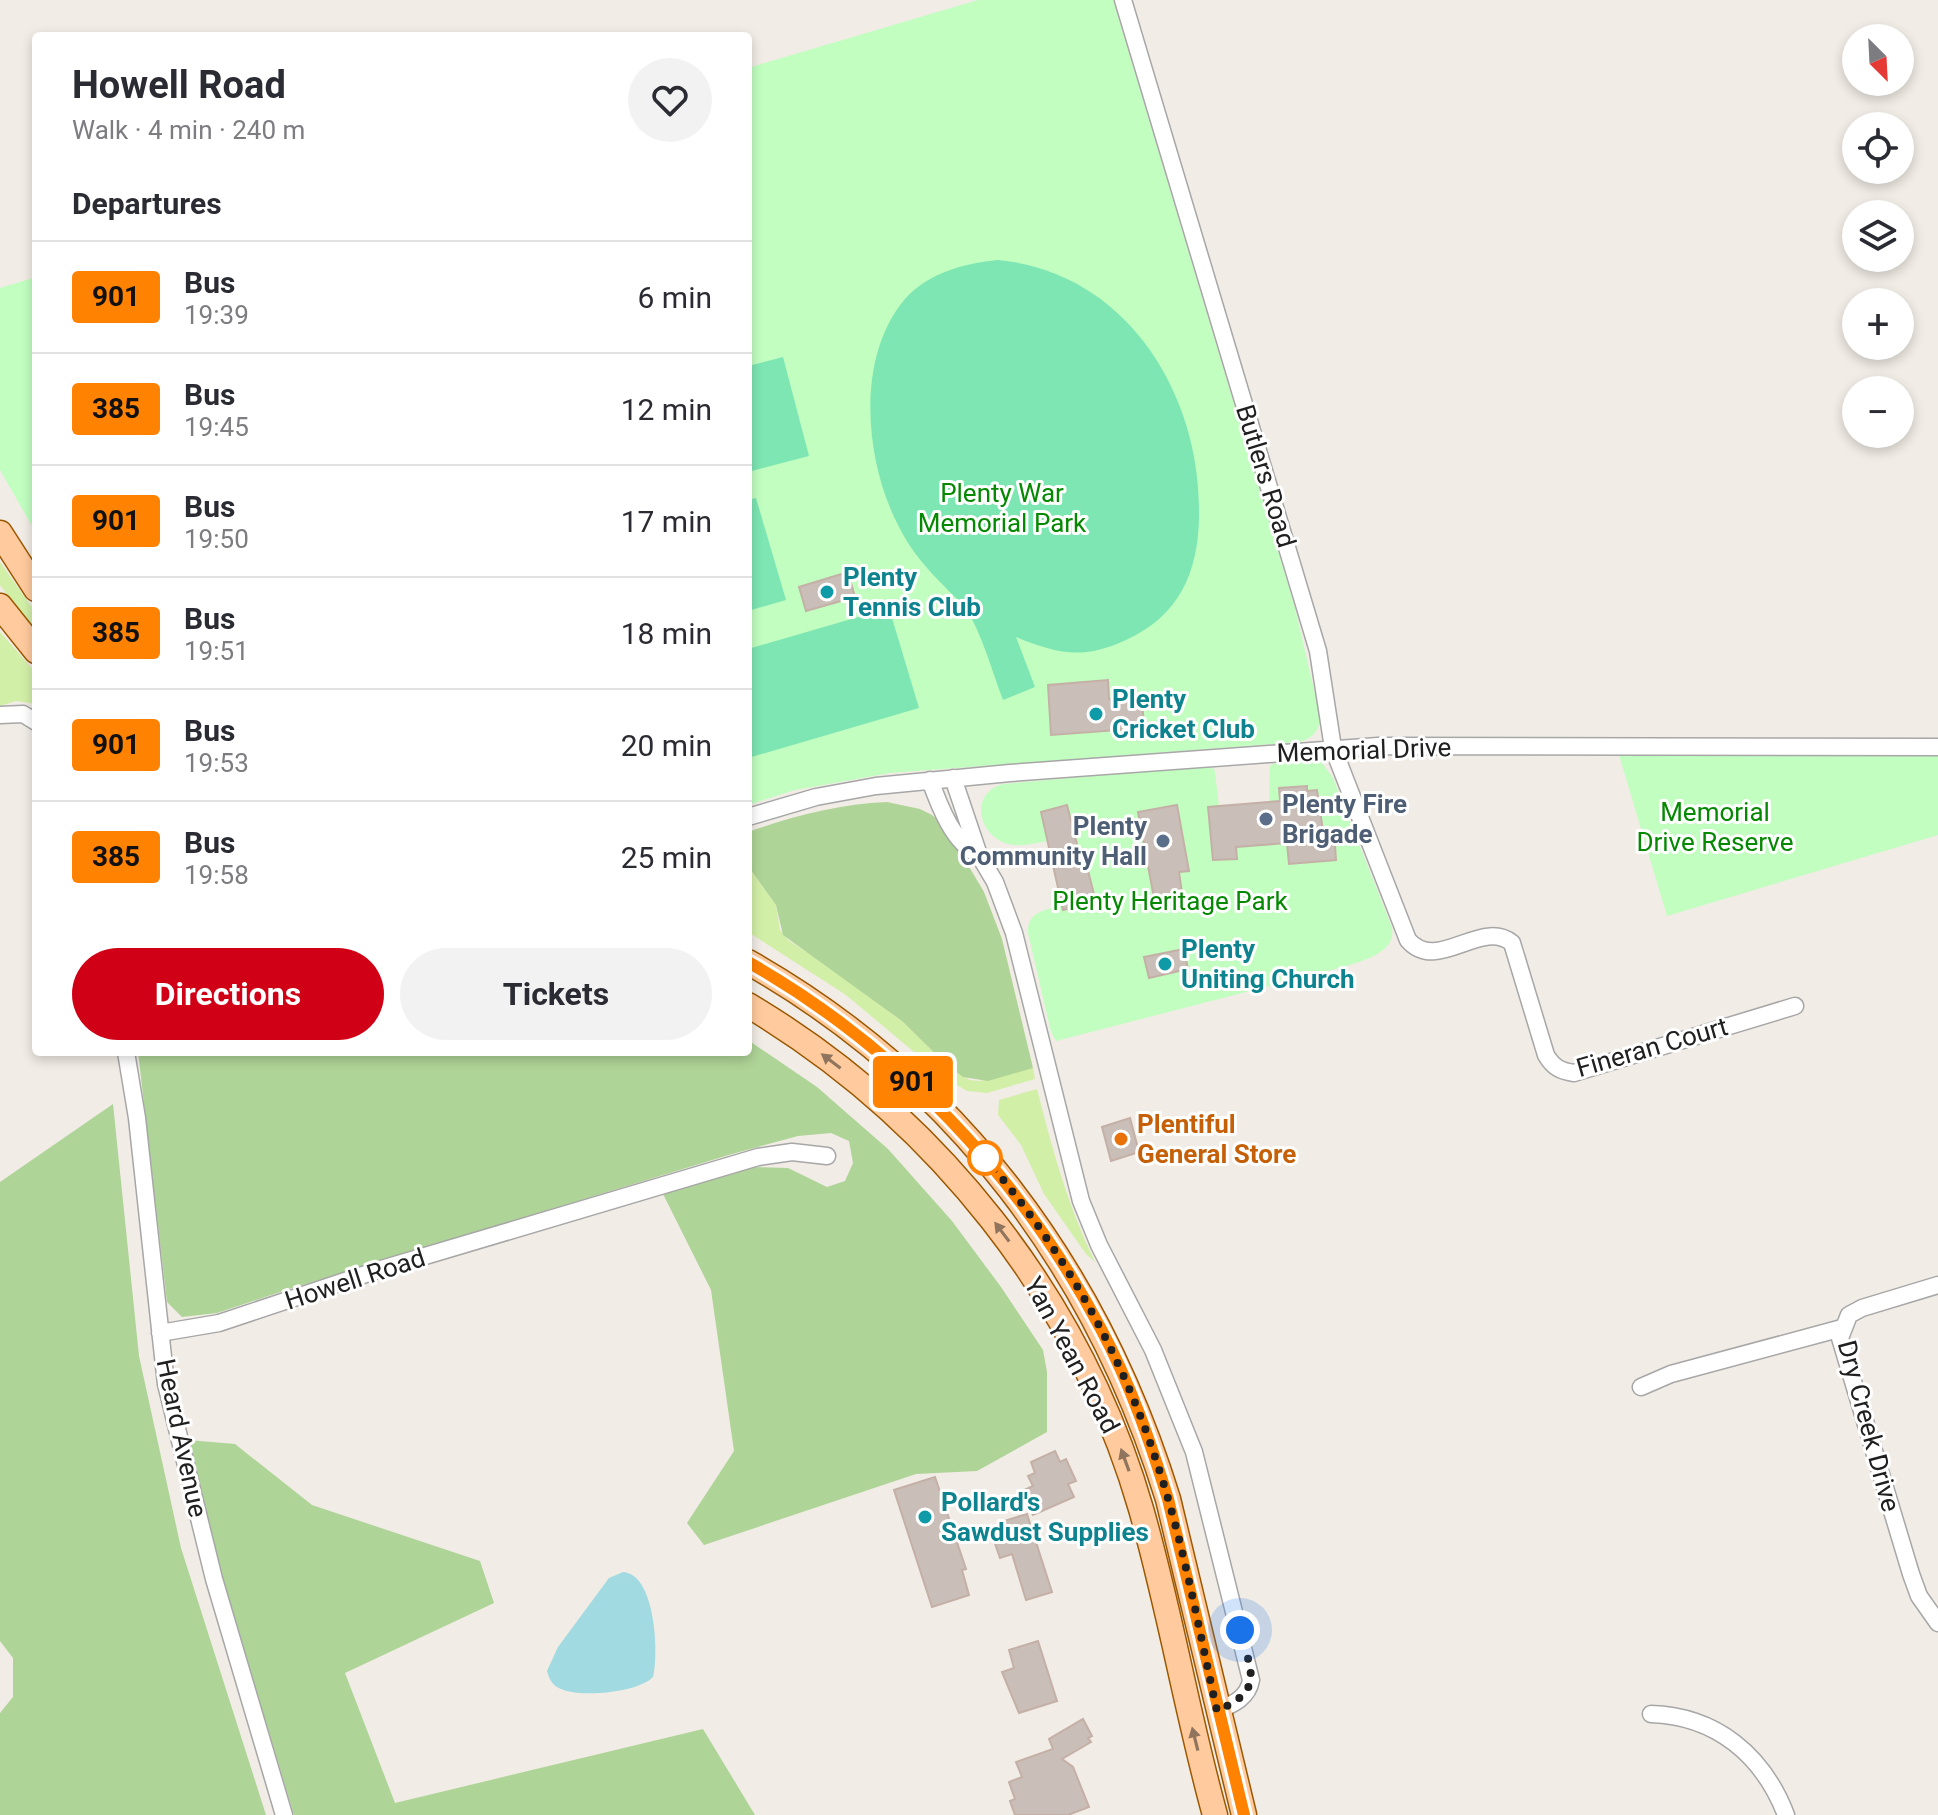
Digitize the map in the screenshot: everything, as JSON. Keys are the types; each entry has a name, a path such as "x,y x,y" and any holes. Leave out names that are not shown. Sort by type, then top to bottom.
{"main road":[{"path":"0,533 32,583"},
{"path":"0,606 32,646"},
{"name":"Yan Yean Road","path":"752,964 785,983 856,1034 916,1085 987,1160 1058,1255 1101,1329 1155,1456 1168,1499 1244,1815"},
{"name":"Yan Yean Road","path":"752,1008 831,1060 920,1137 999,1228 1063,1326 1111,1422 1141,1508 1215,1815"}],"street":[{"name":"Butlers Road","path":"1123,0 1318,651 1333,748 1404,931 1415,948 1435,952 1494,935 1504,936"},
{"path":"0,715 23,714 32,720"},
{"name":"Memorial Drive","path":"752,816 848,790 930,780 1333,748 1938,747"},
{"path":"953,778 979,855 1001,895 1014,933 1081,1201 1099,1245 1153,1350 1176,1403 1204,1485 1251,1680 1242,1698 1217,1711"},
{"path":"930,780 940,805 963,843 979,855"},
{"name":"Fineran Court","path":"1504,936 1515,951 1546,1055 1552,1065 1562,1071 1574,1073 1795,1006"},
{"name":"Heard Avenue","path":"127,1056 137,1118 166,1384 214,1579 284,1815"},
{"name":"Howell Road","path":"160,1333 219,1323 378,1270 758,1157 792,1152 827,1156"},
{"name":"Dry Creek Drive","path":"1938,1285 1862,1308 1849,1315 1840,1338 1911,1574 1919,1596 1938,1623"},
{"path":"1641,1387 1671,1374 1842,1328"},
{"path":"1651,1714 1675,1715 1696,1721 1739,1745 1768,1780 1786,1815"}],"green space":[{"name":"Plenty War Memorial Park","path":"978,0 1113,0 1295,608 1320,716 1319,725 1312,736 1300,742 890,773 795,790 752,804 752,67"},
{"path":"998,260 1044,269 1084,288 1119,314 1148,347 1171,385 1187,427 1197,471 1199,517 1195,556 1189,574 1182,590 1160,619 1126,640 1083,652 1058,651 1016,637 1035,687 1003,700 983,643 967,610 919,559 898,525 878,471 870,410 878,350 889,323 905,299 936,276"},
{"path":"32,278 32,526 0,470 0,288"},
{"path":"783,357 809,456 752,471 752,365"},
{"path":"756,498 786,600 752,610 752,499"},
{"path":"0,562 32,607 32,628 0,585"},
{"path":"889,608 919,708 752,757 752,648"},
{"path":"0,632 32,668 32,703 16,701 0,706"},
{"name":"Memorial Drive Reserve","path":"1619,755 1938,756 1938,835 1667,916"},
{"name":"Plenty Heritage Park","path":"1277,762 1321,762 1333,778 1392,928 1392,936 1384,949 1347,966 1056,1041 1051,1032 1028,933 1030,920 1034,916 1062,905 1048,841 1016,845 995,838 983,822 982,803 986,795 1003,784 1206,766 1214,769 1219,806 1269,802 1270,766"},
{"path":"887,802 920,809 945,826 984,892 1002,939 1033,1068 988,1081 963,1077 902,1021 783,935 776,905 752,872 752,831 851,805"},
{"path":"752,872 776,905 780,930 788,940 840,974 902,1021 955,1072 970,1080 980,1081 1033,1068 1035,1079 987,1093 967,1091 945,1078 846,995 752,935"},
{"path":"752,1043 817,1087 888,1149 952,1221 1043,1350 1047,1372 1047,1432 977,1471 916,1474 704,1545 687,1523 734,1451 711,1290 663,1194 753,1167 788,1168 827,1187 845,1181 853,1163 849,1141 831,1133 798,1136 732,1154 217,1313 182,1317 167,1302 138,1056 752,1056"},
{"path":"1037,1089 1069,1199 1095,1262 1044,1194 1021,1145 998,1115 999,1100"},
{"path":"113,1104 139,1356 181,1548 266,1815 0,1815 0,1713 13,1697 13,1658 0,1641 0,1182"},
{"path":"188,1440 235,1444 312,1505 480,1561 494,1603 345,1673 395,1803 703,1729 755,1815 294,1815 223,1581"}],"water":[{"path":"623,1572 634,1576 648,1600 655,1633 653,1677 634,1687 606,1692 577,1693 557,1687 547,1671 558,1647 609,1578"}],"building":[{"name":"Plenty Tennis Club","path":"848,572 855,597 806,611 799,587"},
{"name":"Plenty Cricket Club","path":"1108,680 1109,699 1142,697 1144,728 1051,735 1048,685"},
{"name":"Plenty Fire Brigade","path":"1307,786 1307,791 1317,790 1323,831 1334,830 1336,860 1289,864 1287,843 1236,847 1237,859 1213,860 1208,807 1280,801 1279,788"},
{"path":"1067,805 1096,902 1063,910 1041,812"},
{"name":"Plenty Community Hall","path":"1177,805 1189,871 1179,872 1182,893 1154,898 1138,812"},
{"name":"Plenty Uniting Church","path":"1184,949 1188,969 1149,978 1144,957"},
{"name":"Plentiful General Store","path":"1130,1118 1139,1152 1111,1161 1102,1127"},
{"path":"1055,1451 1060,1462 1066,1459 1076,1481 1068,1484 1074,1497 1033,1515 1022,1491 1033,1486 1028,1476 1035,1473 1031,1462"},
{"name":"Pollard's Sawdust Supplies","path":"935,1477 966,1569 962,1570 969,1595 932,1607 894,1490"},
{"path":"1027,1514 1052,1592 1026,1600 1012,1554 1000,1558 993,1538 1005,1534 1001,1522"},
{"path":"1038,1641 1057,1701 1019,1713 1002,1672 1014,1668 1009,1650"},
{"path":"1083,1719 1092,1736 1088,1738 1091,1742 1062,1759 1073,1767 1089,1807 1068,1815 1015,1815 1010,1801 1015,1799 1009,1782 1022,1777 1016,1762 1053,1749 1049,1739"}],"bus line":[{"name":"901","path":"752,964 785,983 856,1034 916,1085 1008,1185 1067,1270 1121,1370 1155,1456 1244,1815"}],"place":[{"name":"Plenty Tennis Club","path":"827,592"},
{"name":"Plenty Cricket Club","path":"1096,714"},
{"name":"Plenty Fire Brigade","path":"1266,819"},
{"name":"Plenty Community Hall","path":"1163,841"},
{"name":"Plenty Uniting Church","path":"1165,964"},
{"name":"Plentiful General Store","path":"1121,1139"},
{"name":"Pollard's Sawdust Supplies","path":"925,1517"}],"route":[{"path":"985,1158 1058,1255 1121,1370 1155,1456 1168,1499 1217,1711 1242,1698 1250,1686 1250,1672 1240,1630"}]}
